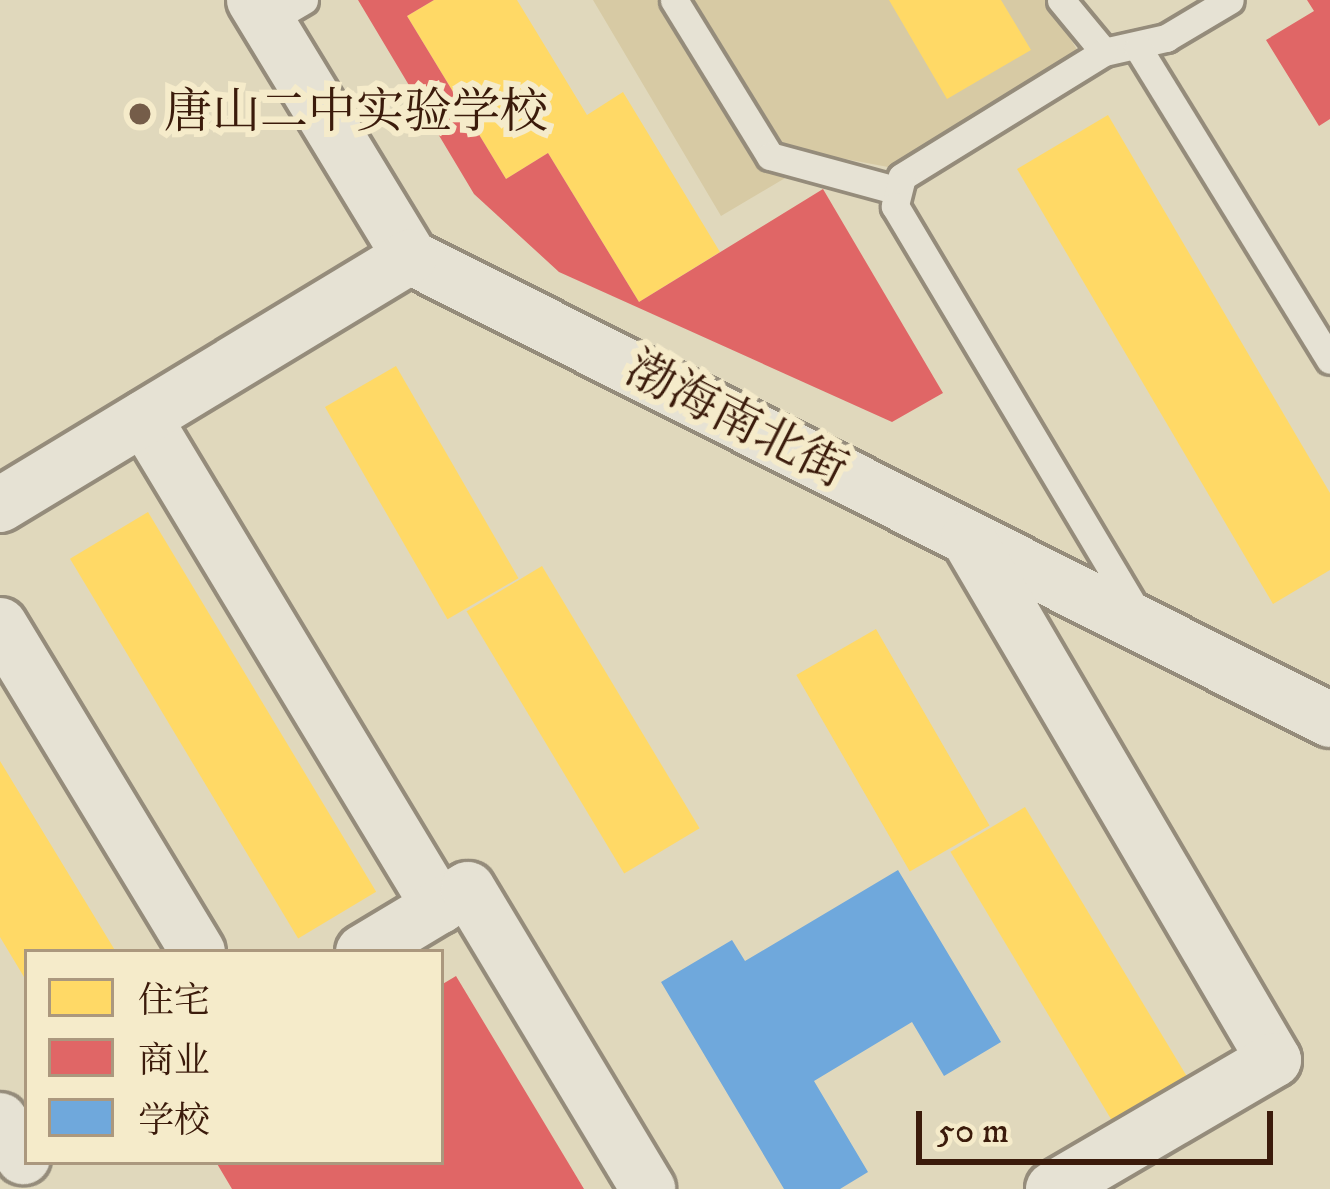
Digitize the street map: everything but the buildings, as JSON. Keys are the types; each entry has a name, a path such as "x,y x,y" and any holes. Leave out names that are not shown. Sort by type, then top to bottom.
{"street":[{"path":"0,505 410,257 275,7"},
{"name":"渤海南北街","path":"410,257 1330,720"},
{"path":"144,418 439,907"},
{"path":"968,538 1274,1060 1053,1189"},
{"path":"0,626 196,949"},
{"path":"368,949 468,889 648,1189"}],"lane":[{"path":"674,0 770,157 895,190 1145,627"},
{"path":"1061,0 1104,52"},
{"path":"895,190 1104,52 1138,48 1230,0"},
{"path":"1138,48 1330,360"}],"shaded area":[{"path":"593,0 1047,0 1079,53 888,167 824,155 721,216"}],"place":[{"name":"唐山二中实验学校","path":"140,114"}]}
